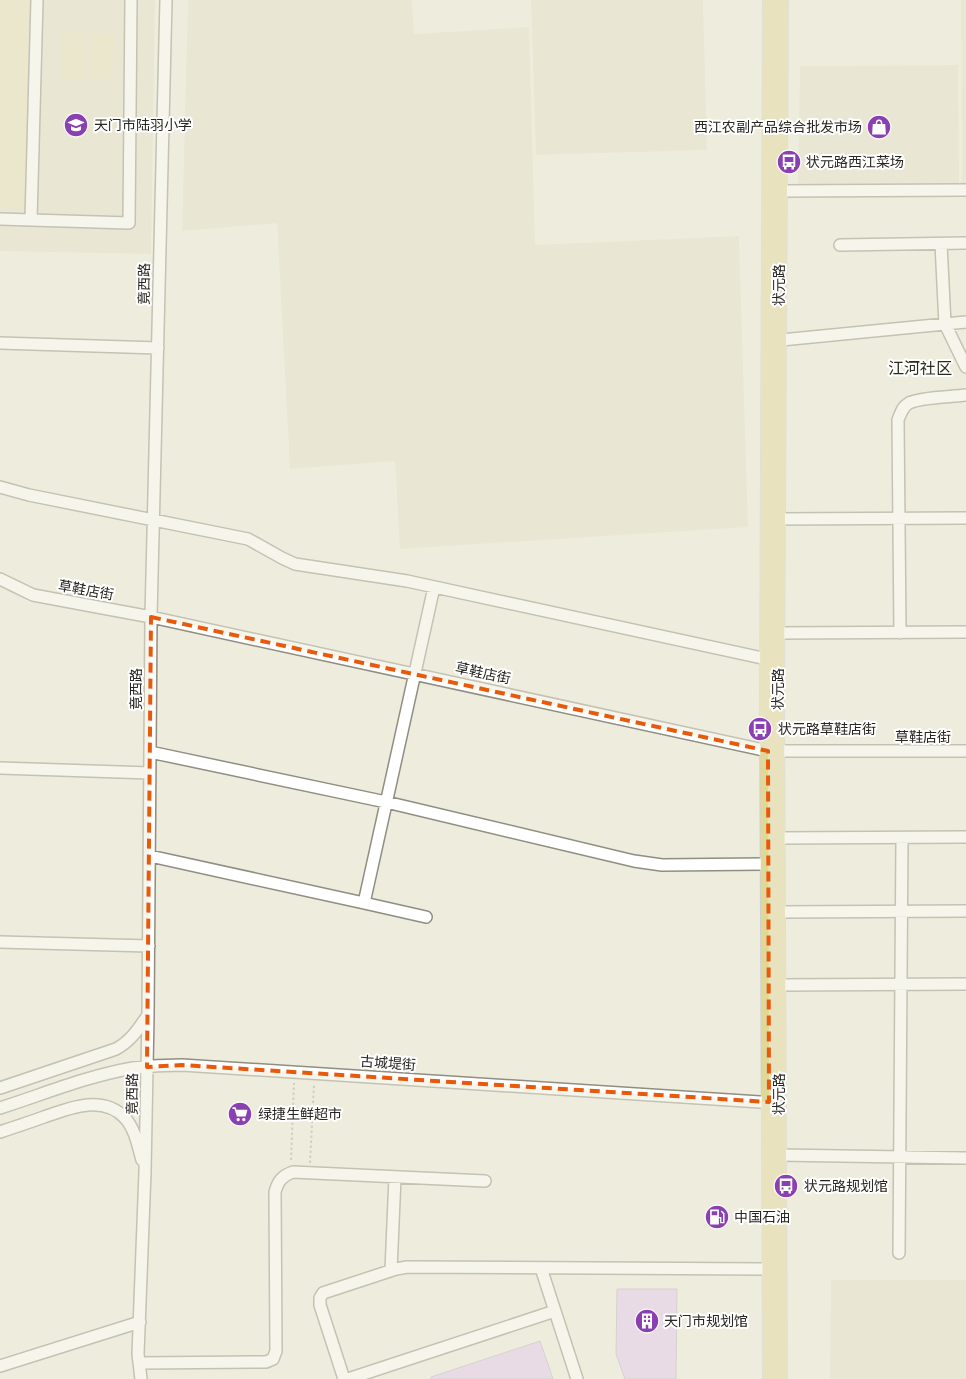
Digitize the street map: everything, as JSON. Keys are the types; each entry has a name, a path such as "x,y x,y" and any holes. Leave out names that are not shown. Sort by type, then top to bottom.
{"main road":[{"name":"状元路","path":"770,0 778,633 768,864 774,1102 779,1155 780,1379"},
{"name":"状元路","path":"770,1379 770,1268 779,985 778,838 767,659 774,340 780,191 781,0"}],"street":[{"path":"31,220 37,0"},
{"path":"0,219 128,222 131,0"},
{"name":"竟西路","path":"141,1379 139,1363 148,1067 151,617 166,0"},
{"path":"780,191 966,190"},
{"path":"840,245 966,243"},
{"path":"941,244 945,324 966,367"},
{"path":"774,340 966,322"},
{"path":"0,343 158,348"},
{"path":"900,633 898,420 902,410 908,404 916,401 966,395"},
{"path":"0,487 29,495 248,539 295,564 407,581 767,659"},
{"path":"778,519 966,518"},
{"name":"草鞋店街","path":"0,580 33,595 151,617 773,751 966,752"},
{"path":"364,903 434,587"},
{"path":"778,633 966,632"},
{"path":"150,752 386,802 634,861 662,865 768,864"},
{"path":"0,768 150,773"},
{"path":"778,838 966,838"},
{"path":"899,1253 902,838"},
{"path":"150,856 426,917"},
{"path":"778,912 966,911"},
{"path":"0,942 149,946"},
{"path":"779,985 966,984"},
{"path":"0,1088 116,1049 133,1036 148,1015"},
{"name":"古城堤街","path":"0,1108 90,1078 133,1068 182,1065 774,1102"},
{"path":"0,1132 77,1106 94,1104 109,1107 124,1116 132,1128 145,1172"},
{"path":"779,1155 966,1158"},
{"path":"139,1363 266,1362 273,1359 276,1351 275,1192 284,1175 310,1172 395,1178 484,1181"},
{"path":"391,1270 395,1178"},
{"path":"344,1379 320,1306 320,1298 323,1293 391,1270 407,1268 770,1268"},
{"path":"541,1268 577,1379"},
{"path":"348,1379 555,1311"},
{"path":"0,1366 140,1322"}],"path":[{"path":"290,1173 295,1072"},
{"path":"310,1172 315,1073"}],"highlighted area":[{"path":"151,617 768,751 769,1102 182,1065 147,1067"}],"shaded area":[{"name":"天门市陆羽小学","path":"0,0 155,0 151,254 0,251"},
{"path":"0,0 29,0 26,209 0,208"},
{"path":"188,0 412,0 414,34 529,27 535,245 739,236 748,527 400,549 395,461 290,469 277,223 182,231"},
{"path":"531,0 703,0 707,150 536,155"},
{"path":"961,0 966,0 966,185 962,185"},
{"path":"62,32 85,33 83,80 60,78"},
{"path":"91,33 114,34 111,81 89,80"},
{"name":"西江农副产品综合批发市场","path":"958,65 959,188 798,190 800,66"},
{"path":"831,1280 966,1280 966,1379 830,1379"}],"building":[{"name":"天门市规划馆","path":"617,1289 677,1289 676,1379 625,1379 616,1354"},
{"path":"540,1341 553,1379 431,1379 431,1377"}],"place":[{"name":"天门市陆羽小学","path":"76,125"},
{"name":"西江农副产品综合批发市场","path":"879,127"},
{"name":"状元路西江菜场","path":"789,162"},
{"name":"状元路草鞋店街","path":"760,729"},
{"name":"绿捷生鲜超市","path":"240,1114"},
{"name":"状元路规划馆","path":"786,1186"},
{"name":"中国石油","path":"717,1217"},
{"name":"天门市规划馆","path":"647,1321"}],"district":[{"name":"江河社区","path":"920,368"}]}
